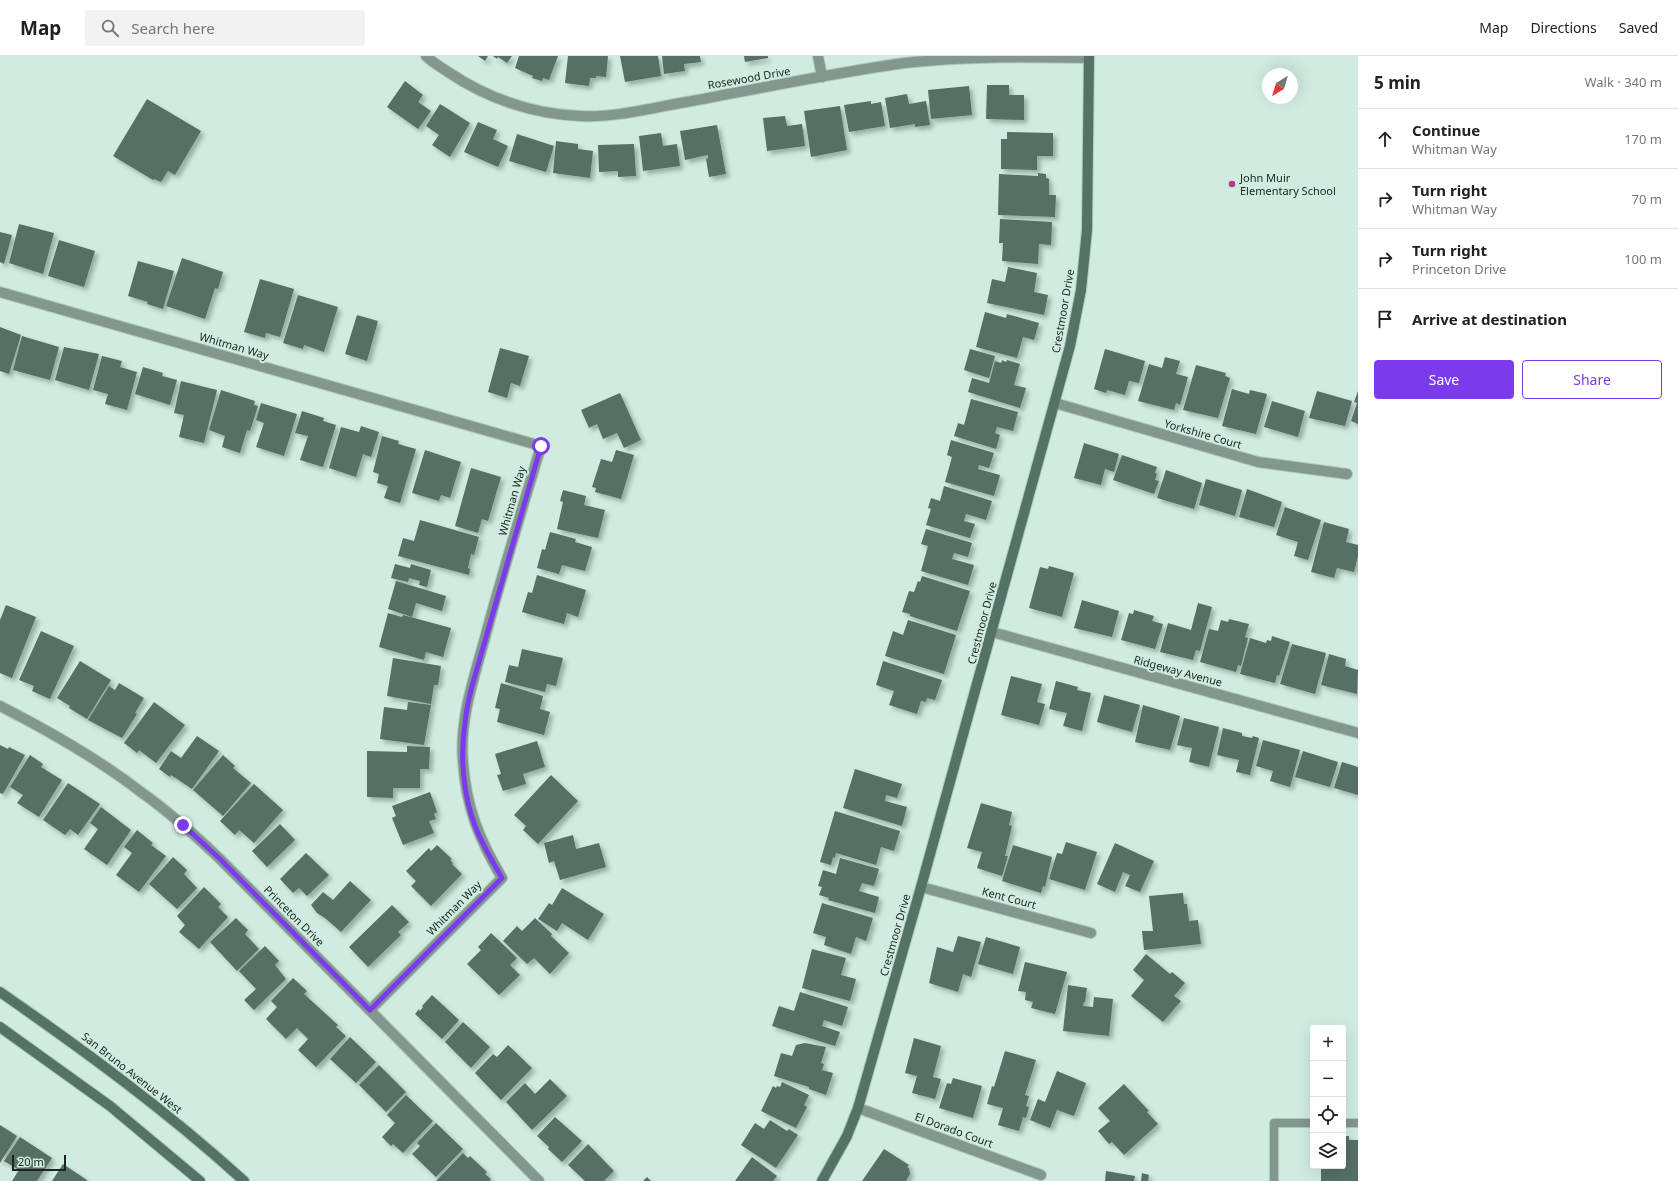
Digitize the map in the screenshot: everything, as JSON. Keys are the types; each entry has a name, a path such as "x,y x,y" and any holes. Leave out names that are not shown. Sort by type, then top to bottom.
{"street":[{"name":"Rosewood Drive","path":"426,56 461,81 499,99 539,112 581,116 625,113 903,63 975,56 1089,57"},
{"path":"818,56 822,77"},
{"name":"Crestmoor Drive","path":"822,1181 847,1136 858,1108 992,632 1070,346 1081,290 1087,230 1089,57"},
{"name":"Whitman Way","path":"0,292 541,446 472,686 464,724 463,760 467,796 475,825 488,854 502,878 370,1010"},
{"name":"Yorkshire Court","path":"1055,404 1258,462 1347,474"},
{"name":"Ridgeway Avenue","path":"992,632 1358,733"},
{"name":"Princeton Drive","path":"0,706 44,728 93,758 140,791 183,825 220,859 539,1181"},
{"name":"Kent Court","path":"921,887 1091,933"},
{"name":"San Bruno Avenue West","path":"0,992 53,1028 118,1076 180,1126 244,1181"},
{"path":"0,1026 110,1106 200,1181"},
{"name":"El Dorado Court","path":"858,1108 1041,1175"}],"lane":[{"path":"1274,1181 1274,1123 1310,1123"},
{"path":"1346,1123 1358,1123"}],"building":[{"path":"478,56 488,56 485,61"},
{"path":"493,56 512,56 507,63 498,57 497,59"},
{"path":"519,56 558,56 549,80 543,78 542,81 532,78 533,76 515,68"},
{"path":"568,56 608,56 606,77 596,76 596,78 590,78 589,86 565,83"},
{"path":"620,56 658,56 661,76 625,82"},
{"path":"662,56 700,56 701,62 684,64 685,71 664,74"},
{"path":"744,56 768,56 768,58 745,62"},
{"path":"405,81 423,95 418,102 431,111 418,129 387,107"},
{"path":"987,85 1009,85 1009,95 1024,95 1024,120 986,119"},
{"path":"969,86 972,115 931,119 928,90"},
{"path":"907,94 909,104 926,101 930,125 915,127 915,124 890,128 885,98"},
{"path":"147,99 201,131 175,175 168,171 161,182 154,179 153,180 113,156"},
{"path":"871,101 871,104 881,102 885,126 849,132 844,105"},
{"path":"440,104 470,123 450,157 432,145 439,135 426,126"},
{"path":"840,106 847,150 811,157 804,111"},
{"path":"785,116 787,126 802,124 805,146 767,151 763,118"},
{"path":"478,122 497,130 493,139 508,146 498,167 464,152"},
{"path":"717,125 726,174 709,177 706,159 708,158 708,155 685,160 680,131"},
{"path":"1007,132 1053,133 1053,156 1037,156 1037,170 1001,169 1001,139 1007,139"},
{"path":"661,133 663,146 677,144 680,166 643,171 639,136"},
{"path":"517,134 554,146 546,172 509,161"},
{"path":"556,141 578,144 578,149 593,151 590,178 553,173"},
{"path":"634,144 636,176 618,177 618,171 599,172 598,145"},
{"path":"1038,173 1046,174 1046,178 1049,179 1049,195 1056,195 1055,217 998,215 999,174 1038,176"},
{"path":"1000,219 1052,222 1051,245 1039,244 1038,264 1002,261 1003,243 999,243"},
{"path":"19,224 54,233 43,274 9,263"},
{"path":"0,232 12,235 4,264 0,262"},
{"path":"59,240 95,251 84,287 48,276"},
{"path":"182,258 223,272 218,289 215,288 205,319 166,306"},
{"path":"138,261 174,271 163,309 147,304 148,302 128,296"},
{"path":"1008,267 1037,273 1034,292 1048,295 1044,315 987,303 992,279 1005,282"},
{"path":"260,279 294,289 280,337 266,333 265,338 244,332"},
{"path":"298,295 338,307 324,352 304,345 303,349 283,343"},
{"path":"985,312 1006,318 1007,314 1039,323 1034,340 1023,337 1017,358 976,347"},
{"path":"357,315 378,321 367,361 345,354"},
{"path":"0,327 21,335 9,374 0,371"},
{"path":"22,336 59,347 50,380 13,370"},
{"path":"64,347 99,354 89,390 55,380"},
{"path":"500,348 529,356 520,386 511,383 507,398 488,392"},
{"path":"970,349 995,356 989,378 964,370"},
{"path":"1105,349 1145,361 1139,383 1129,381 1125,395 1107,390 1106,393 1094,389"},
{"path":"102,356 122,361 120,367 137,372 127,410 105,404 108,394 93,390"},
{"path":"1165,357 1180,361 1176,374 1188,377 1180,405 1176,403 1174,410 1138,401 1149,364 1162,368"},
{"path":"1002,360 1020,364 1014,385 1026,388 1020,408 968,392 972,378 989,383 995,361 1001,363"},
{"path":"1196,365 1226,373 1225,376 1230,378 1218,418 1183,410"},
{"path":"143,367 163,373 162,376 177,380 170,405 135,394"},
{"path":"181,381 217,390 204,443 179,437 184,415 174,413"},
{"path":"1232,389 1249,394 1250,390 1267,394 1256,434 1222,426"},
{"path":"221,390 255,401 254,405 258,406 250,431 247,430 240,453 222,447 225,436 209,430"},
{"path":"1317,391 1352,401 1345,426 1309,418"},
{"path":"1358,391 1358,424 1351,421 1357,403 1354,402"},
{"path":"620,393 641,440 624,448 617,433 603,439 597,424 589,428 581,410"},
{"path":"971,399 1018,412 1013,431 997,427 995,433 1000,435 996,449 954,436 958,423 964,425"},
{"path":"1272,401 1305,411 1298,437 1264,427"},
{"path":"261,403 297,414 284,456 256,447 264,423 256,420"},
{"path":"302,411 324,418 323,421 336,425 323,467 300,460 308,436 295,433"},
{"path":"361,426 379,432 371,457 363,454 356,477 329,468 341,427 359,432"},
{"path":"382,436 399,441 398,444 416,449 400,503 384,498 388,486 377,483 379,474 373,472"},
{"path":"951,440 994,453 989,468 979,465 978,469 1000,475 994,496 945,482 952,457 947,455"},
{"path":"1084,443 1119,454 1114,472 1105,469 1101,485 1074,478"},
{"path":"425,450 461,462 450,498 441,495 439,501 412,493"},
{"path":"616,450 634,455 621,499 595,492 596,488 592,487 601,459 612,462"},
{"path":"1122,455 1157,467 1155,480 1159,481 1154,494 1113,480"},
{"path":"471,468 501,477 488,521 482,519 478,533 455,526"},
{"path":"1166,470 1202,483 1194,509 1157,498"},
{"path":"1206,479 1242,490 1235,516 1199,505"},
{"path":"944,486 992,501 986,520 966,514 964,521 975,524 970,538 926,525 931,509 928,508 931,498 940,501"},
{"path":"1247,489 1282,502 1274,527 1239,517"},
{"path":"563,490 586,496 584,505 605,510 598,538 557,529 563,502 560,501"},
{"path":"1285,507 1321,520 1308,560 1294,556 1298,542 1276,535"},
{"path":"420,520 479,537 474,555 471,554 468,568 470,569 469,575 398,556 403,538 414,541"},
{"path":"1324,522 1349,529 1346,542 1358,545 1358,556 1354,572 1337,568 1334,578 1311,572"},
{"path":"926,529 972,543 968,557 954,553 952,559 974,565 968,585 921,571 928,546 921,544"},
{"path":"550,532 576,539 575,542 592,547 585,571 562,565 559,574 537,568 542,549 545,550"},
{"path":"395,564 410,568 411,564 431,570 427,587 419,585 420,581 409,578 408,582 391,578"},
{"path":"1049,566 1074,573 1062,617 1029,608 1040,567 1048,569"},
{"path":"537,575 586,590 578,617 567,613 564,624 522,612 528,592 532,593"},
{"path":"922,576 970,591 957,631 902,612 909,591 914,592 918,581 920,582"},
{"path":"396,581 446,596 442,611 416,603 412,617 388,609"},
{"path":"1082,600 1119,611 1112,637 1074,628"},
{"path":"1198,603 1212,607 1200,651 1196,650 1193,660 1160,652 1168,623 1191,630"},
{"path":"6,605 36,617 12,678 0,673 0,620"},
{"path":"1134,610 1154,616 1152,621 1163,624 1155,649 1121,640 1129,613 1133,614"},
{"path":"388,613 402,617 403,615 451,628 443,657 426,652 424,660 379,647"},
{"path":"1229,619 1249,624 1245,637 1248,638 1241,666 1238,665 1236,672 1200,662 1209,629 1218,631 1221,620 1228,622"},
{"path":"908,620 956,635 944,674 885,656 893,631 903,635"},
{"path":"41,631 74,646 50,699 32,691 34,686 19,680"},
{"path":"1272,636 1290,642 1279,676 1277,675 1275,683 1240,674 1250,638 1266,643 1267,640 1271,641"},
{"path":"1292,644 1326,653 1315,694 1280,684"},
{"path":"522,649 563,658 556,686 547,684 545,692 505,682 509,665 518,667"},
{"path":"1329,654 1346,659 1345,666 1358,670 1357,694 1321,685"},
{"path":"393,658 441,666 438,685 434,685 431,704 387,696"},
{"path":"80,661 111,680 87,719 69,708 70,706 57,698"},
{"path":"883,661 942,680 935,700 927,698 926,702 921,701 917,714 889,705 894,691 876,685"},
{"path":"1011,676 1042,684 1037,702 1045,704 1039,725 1001,715"},
{"path":"1056,681 1078,687 1077,690 1091,693 1082,731 1063,726 1067,713 1049,709"},
{"path":"119,683 144,698 135,713 137,714 122,738 88,720 109,686 115,690"},
{"path":"501,683 543,696 540,709 550,712 544,735 497,722 500,709 495,708"},
{"path":"1104,695 1140,705 1132,732 1097,722"},
{"path":"154,702 185,725 156,763 139,750 137,753 124,743"},
{"path":"408,702 431,705 424,745 380,739 384,707 407,710"},
{"path":"1143,705 1180,716 1170,750 1135,742"},
{"path":"1184,718 1219,727 1209,767 1189,762 1192,748 1177,745"},
{"path":"1223,728 1242,733 1242,736 1252,738 1253,736 1259,738 1250,775 1236,772 1239,760 1217,755"},
{"path":"197,736 219,751 192,789 159,769 171,751 181,758"},
{"path":"1263,740 1300,750 1290,787 1270,781 1273,771 1256,766"},
{"path":"537,741 545,767 523,774 526,784 503,791 497,775 501,774 495,754"},
{"path":"0,745 8,749 9,747 25,755 3,794 0,793"},
{"path":"407,746 430,747 429,769 420,769 420,788 393,788 393,798 367,797 367,751 407,752"},
{"path":"1303,751 1338,762 1330,787 1295,777"},
{"path":"30,755 43,764 41,767 62,780 39,817 17,803 23,795 10,787"},
{"path":"223,755 235,766 233,768 251,783 223,816 193,790"},
{"path":"1342,762 1358,767 1358,795 1334,788"},
{"path":"855,769 902,784 897,798 886,795 885,801 907,807 902,826 843,808"},
{"path":"551,775 578,801 538,844 523,830 526,826 514,815"},
{"path":"68,783 100,804 78,835 70,829 65,835 43,820"},
{"path":"254,784 283,810 254,843 239,830 235,835 220,821"},
{"path":"430,792 437,812 434,814 436,819 429,821 434,833 403,845 392,818 396,816 392,806"},
{"path":"981,803 1012,812 1009,825 1012,826 1005,856 1008,856 1002,876 977,868 982,852 967,848"},
{"path":"101,807 131,830 107,865 84,849 98,829 90,823"},
{"path":"835,811 900,831 894,851 881,847 876,865 836,853 835,858 833,857 831,865 820,862"},
{"path":"280,824 295,840 267,867 252,851"},
{"path":"137,830 153,843 151,845 166,856 139,892 116,875 132,853 124,847"},
{"path":"573,835 576,849 599,843 606,867 560,880 554,861 549,863 544,843"},
{"path":"1066,842 1097,852 1085,890 1049,879 1057,853 1062,854"},
{"path":"1115,843 1154,861 1140,892 1125,886 1130,875 1123,872 1115,892 1097,884"},
{"path":"437,845 452,859 450,860 453,863 452,864 462,874 431,906 411,886 416,881 406,871 429,848 431,851"},
{"path":"1013,845 1052,857 1045,887 1043,886 1041,893 1002,881"},
{"path":"306,853 329,875 307,896 299,888 293,893 280,879"},
{"path":"173,857 187,870 184,874 197,888 177,909 149,884"},
{"path":"840,858 879,869 874,886 862,883 859,891 879,897 875,913 828,900 829,898 819,895 822,887 818,886 823,870 836,874"},
{"path":"350,881 371,900 341,932 317,913 311,905 323,892 333,900"},
{"path":"204,887 221,904 218,907 228,917 199,949 179,932 185,925 177,916"},
{"path":"562,888 604,914 588,940 562,923 557,931 538,919 549,903 552,905"},
{"path":"1183,893 1184,904 1187,904 1189,921 1198,920 1201,944 1144,950 1142,931 1153,931 1149,896"},
{"path":"822,903 873,918 866,941 856,937 851,954 824,945 826,937 813,933"},
{"path":"392,905 409,922 398,932 401,935 368,967 349,947"},
{"path":"236,918 248,930 245,934 259,949 237,971 210,942"},
{"path":"535,918 569,953 550,974 534,958 527,964 503,941 517,926 522,931"},
{"path":"491,933 517,958 510,965 520,975 499,995 467,964 481,950 478,947"},
{"path":"958,936 981,942 971,977 963,974 958,992 929,983 937,947 953,952"},
{"path":"986,937 1020,947 1013,974 978,964"},
{"path":"265,946 279,961 275,965 286,979 254,1010 244,1000 256,989 239,971"},
{"path":"812,949 846,958 841,975 856,979 850,1001 802,988"},
{"path":"1146,954 1170,974 1172,972 1185,983 1174,996 1181,1001 1163,1022 1131,996 1144,980 1133,970"},
{"path":"1025,962 1067,972 1055,1014 1031,1008 1033,1002 1025,1000 1026,992 1018,991"},
{"path":"293,978 307,991 304,994 338,1025 336,1027 346,1036 316,1067 298,1050 308,1039 297,1028 286,1039 266,1019 277,1007 271,1001"},
{"path":"1068,985 1087,988 1083,1006 1093,1007 1094,997 1113,999 1109,1036 1063,1031"},
{"path":"800,992 848,1007 842,1026 824,1020 822,1026 840,1032 835,1046 772,1026 779,1006 794,1011"},
{"path":"432,995 459,1020 442,1039 415,1014 419,1009 420,1011 423,1007 422,1006"},
{"path":"463,1022 490,1047 471,1068 445,1042"},
{"path":"350,1037 376,1062 356,1083 330,1059"},
{"path":"914,1038 941,1046 933,1077 941,1079 935,1099 912,1093 917,1076 905,1073"},
{"path":"805,1043 826,1047 821,1063 824,1064 822,1070 833,1073 826,1095 809,1089 809,1087 774,1076 781,1053 792,1056 796,1045"},
{"path":"508,1045 532,1068 501,1100 475,1073 493,1054 497,1057"},
{"path":"1005,1051 1036,1060 1025,1095 1029,1096 1026,1106 1029,1107 1026,1118 1023,1117 1019,1131 998,1125 1003,1108 987,1104"},
{"path":"379,1065 406,1092 386,1112 359,1085"},
{"path":"1057,1071 1086,1083 1074,1116 1057,1110 1050,1128 1030,1120 1038,1099 1045,1102"},
{"path":"953,1078 982,1086 973,1118 939,1108 947,1083 951,1084"},
{"path":"550,1079 567,1096 532,1130 506,1102 525,1083 535,1094"},
{"path":"782,1082 809,1095 804,1105 807,1107 796,1128 761,1111 773,1086 776,1088 777,1086 780,1087"},
{"path":"1124,1084 1149,1111 1147,1112 1158,1124 1124,1155 1112,1142 1109,1144 1098,1131 1110,1121 1098,1108"},
{"path":"406,1095 433,1121 403,1153 393,1144 391,1146 382,1137 395,1123 387,1115"},
{"path":"555,1117 582,1141 562,1162 537,1136"},
{"path":"770,1120 787,1131 789,1129 798,1135 776,1168 741,1145 755,1123 764,1129"},
{"path":"436,1123 463,1149 436,1177 412,1154 420,1146 417,1143"},
{"path":"0,1125 17,1136 0,1163"},
{"path":"1346,1136 1349,1136 1349,1140 1358,1140 1358,1181 1321,1181 1321,1169 1346,1169"},
{"path":"20,1137 52,1158 37,1181 12,1181 19,1170 4,1161"},
{"path":"588,1144 614,1171 604,1181 585,1181 568,1165"},
{"path":"884,1149 909,1165 907,1167 909,1168 910,1174 906,1181 862,1181"},
{"path":"463,1153 468,1158 470,1156 487,1172 485,1174 491,1179 490,1181 436,1181"},
{"path":"752,1157 777,1176 773,1181 735,1181"},
{"path":"63,1164 87,1180 87,1181 52,1181"},
{"path":"1106,1171 1135,1176 1134,1181 1105,1181"},
{"path":"1142,1173 1149,1175 1148,1181 1141,1181"},
{"path":"647,1177 651,1181 643,1181"}],"place":[{"name":"John Muir Elementary School","path":"1232,184"}],"route":[{"path":"183,825 220,859 370,1010 502,878 488,854 475,825 467,796 463,760 464,724 472,686 495,600 541,446"}]}
